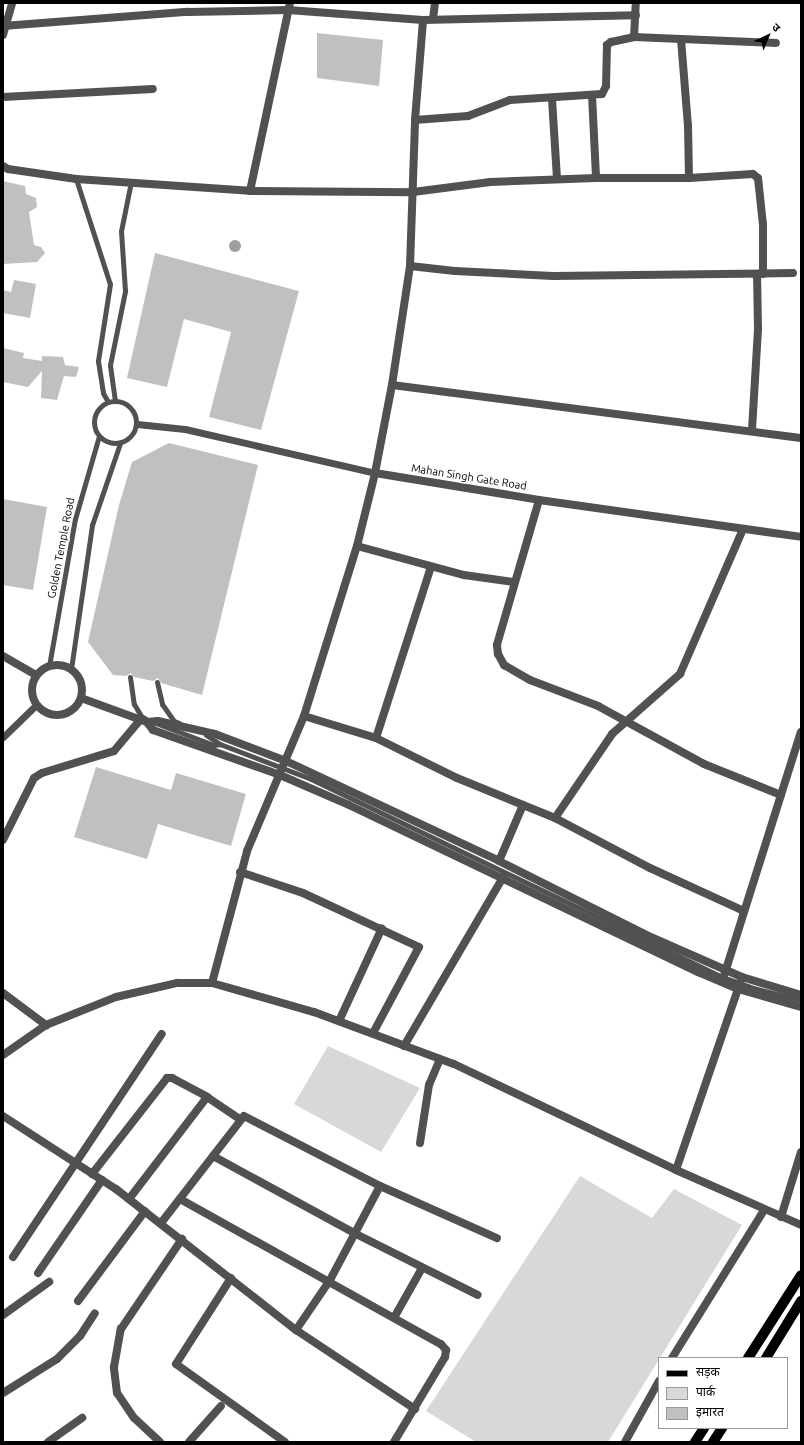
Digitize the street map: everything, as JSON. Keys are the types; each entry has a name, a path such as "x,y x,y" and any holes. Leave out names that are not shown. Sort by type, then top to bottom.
{"main road":[{"path":"749,1357 801,1275"},
{"path":"767,1357 801,1301"},
{"path":"695,1442 703,1429"},
{"path":"713,1442 721,1429"}],"street":[{"path":"3,35 4,26 12,3"},
{"path":"185,3 188,12"},
{"path":"433,19 435,3"},
{"path":"634,37 636,3"},
{"path":"4,26 289,6 423,20 636,15"},
{"path":"250,191 289,6"},
{"path":"212,983 240,872 304,716 358,546 375,473 392,385 410,266 415,120 423,20"},
{"path":"415,120 468,116 510,100 552,99 602,94 605,89 607,45 611,42 634,37 776,43"},
{"path":"681,39 688,126 689,178"},
{"path":"3,97 153,89"},
{"path":"592,95 596,178"},
{"path":"552,99 557,179"},
{"path":"3,166 8,169 76,180 131,182 250,191 413,192 490,182 596,178 689,178 749,174 757,176 763,225 752,430"},
{"path":"410,266 455,272 553,276 793,273"},
{"path":"392,385 752,430 801,438"},
{"name":"Mahan Singh Gate Road","path":"137,424 185,429 375,473 539,500 801,537"},
{"path":"539,500 514,582 498,645 498,654 504,665 516,674 598,706 704,764 781,795"},
{"path":"556,818 612,734 680,674 743,529"},
{"path":"358,546 431,567 478,578 514,582"},
{"path":"376,738 431,567"},
{"path":"3,656 36,675"},
{"path":"61,665 71,669 81,682 81,698 72,711 65,714 49,714 36,705 31,690 36,675 49,666 61,665"},
{"path":"81,698 143,721 158,721 215,734 286,761 499,861 653,938 742,977 801,995"},
{"path":"3,737 36,705"},
{"path":"304,716 376,738 424,763 556,818 650,868 744,911"},
{"path":"143,721 153,730 280,775 738,989 801,1007"},
{"path":"3,840 34,778 42,772 114,750 143,721"},
{"path":"722,982 801,732"},
{"path":"499,861 523,805"},
{"path":"240,872 303,893 382,928 419,947 373,1033"},
{"path":"404,1046 503,878"},
{"path":"339,1021 382,928"},
{"path":"676,1170 742,977"},
{"path":"3,1055 46,1025 116,996 144,989 177,984 212,983 339,1021 440,1059 676,1170 801,1225"},
{"path":"3,993 46,1025"},
{"path":"13,1257 162,1034"},
{"path":"420,1142 429,1085 440,1059"},
{"path":"92,1174 167,1078 172,1078 207,1097 240,1119"},
{"path":"129,1199 207,1097"},
{"path":"3,1116 76,1162 129,1199 182,1239 296,1330 415,1409"},
{"path":"161,1224 240,1119 247,1117 380,1186 497,1238"},
{"path":"781,1217 801,1152"},
{"path":"212,1156 356,1234 478,1295"},
{"path":"38,1273 102,1180"},
{"path":"296,1330 330,1280 356,1234 380,1186"},
{"path":"180,1198 395,1316 441,1344 446,1350 445,1357 394,1442"},
{"path":"673,1357 764,1210"},
{"path":"78,1301 145,1211"},
{"path":"159,1441 134,1418 117,1393 114,1367 121,1330 182,1239"},
{"path":"395,1316 422,1268"},
{"path":"231,1278 176,1364 285,1442"},
{"path":"3,1315 49,1282"},
{"path":"3,1393 57,1359 80,1336 95,1314"},
{"path":"625,1442 658,1382"},
{"path":"189,1442 221,1406"},
{"path":"48,1442 82,1418"}],"lane":[{"path":"76,180 110,284 98,361 103,393 108,402"},
{"path":"115,401 110,365 125,291 121,231 131,182"},
{"path":"115,401 128,405 133,411 137,424 131,437 120,443 108,443 99,436 95,430 94,417 97,410 108,402 115,401"},
{"name":"Golden Temple Road","path":"49,666 74,519 99,436"},
{"path":"71,669 92,525 120,443"},
{"path":"130,676 134,704 141,716 162,727 214,745 220,744"},
{"path":"157,682 162,704 174,721 216,739 220,744 311,779 720,976 753,988 801,1000"}],"green space":[{"path":"328,1046 420,1088 381,1152 294,1104"},
{"path":"580,1176 652,1218 674,1189 742,1225 660,1357 658,1357 658,1361 608,1442 476,1442 426,1411"}],"shaded area":[{"path":"237,240 240,241 240,251 233,252 230,251 229,244 230,241"}],"building":[{"path":"317,33 383,40 379,86 317,78"},
{"path":"3,181 25,186 26,194 36,198 37,207 29,212 34,245 41,247 45,253 37,262 3,264"},
{"path":"155,253 299,291 261,430 209,417 231,332 184,319 167,387 127,378"},
{"path":"14,280 36,284 30,318 3,313 3,290 11,292"},
{"path":"3,348 24,353 23,358 42,361 42,356 63,357 65,365 79,367 76,377 64,376 57,400 41,398 42,371 28,387 3,382"},
{"path":"169,443 258,465 202,695 161,683 158,678 153,681 134,677 131,673 126,676 113,675 88,642 119,505 132,462"},
{"path":"3,499 47,507 33,590 3,585"},
{"path":"96,767 171,790 176,773 246,794 231,846 158,824 147,859 74,837"}]}
